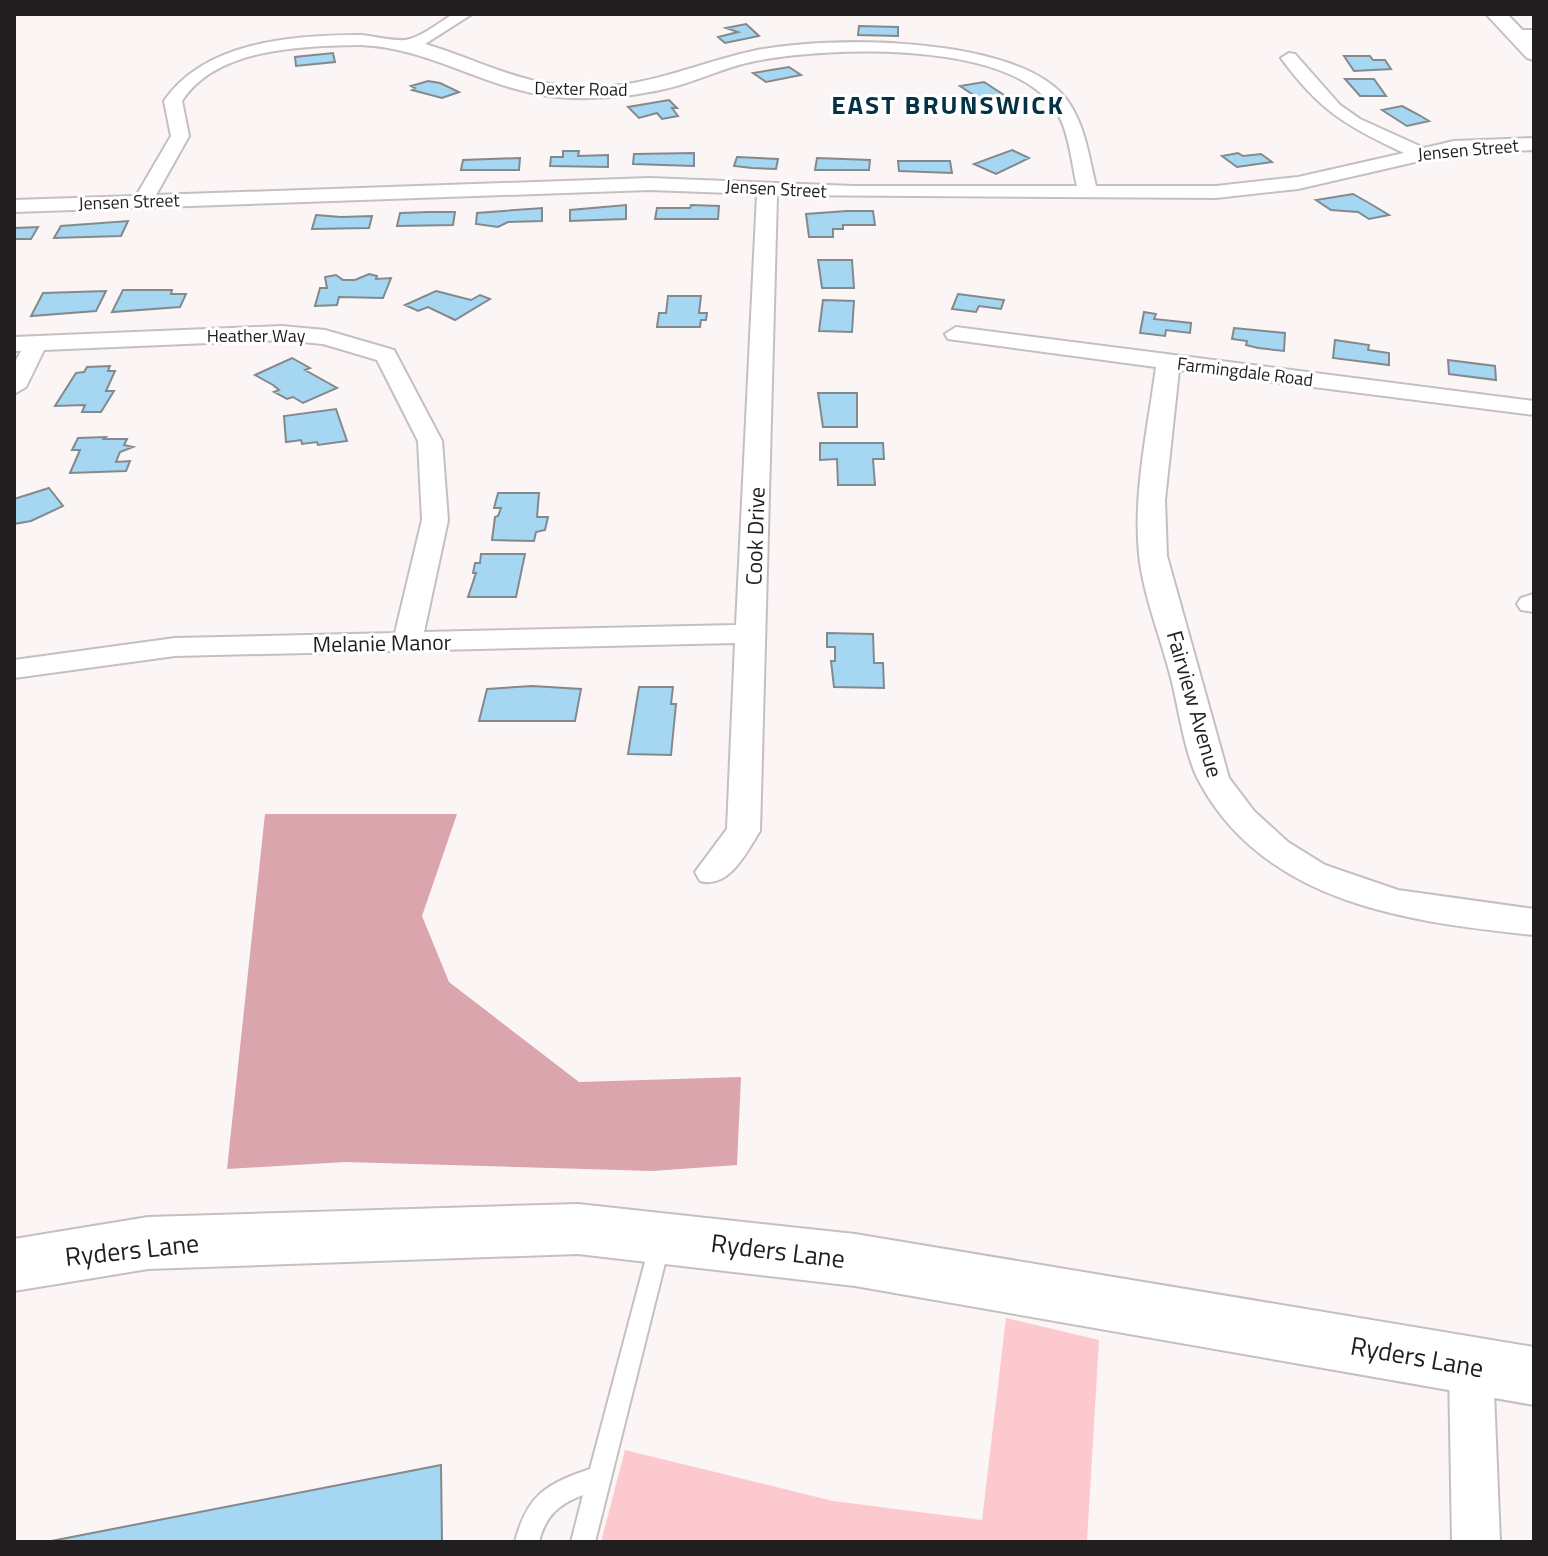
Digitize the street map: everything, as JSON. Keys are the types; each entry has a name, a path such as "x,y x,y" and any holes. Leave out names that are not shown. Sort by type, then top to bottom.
{"main road":[{"name":"Ryders Lane","path":"14,1265 148,1243 578,1229 855,1260 1534,1376"}],"street":[{"path":"410,46 464,14"},
{"path":"1496,14 1525,35 1534,54"},
{"name":"Dexter Road","path":"142,202 180,136 173,107 176,95 199,73 243,55 297,44 355,40 410,46 522,88 545,92 628,92 674,82 736,59 797,50 922,52 992,61 1035,79 1057,99 1068,116 1088,193"},
{"path":"1289,58 1334,109 1354,123 1419,153"},
{"name":"Jensen Street","path":"14,206 650,184 767,189 1088,193 1262,188 1360,170 1419,153 1454,147 1534,144"},
{"name":"Cook Drive","path":"712,872 743,831 767,189"},
{"name":"Heather Way","path":"25,343 282,333 325,337 386,355 430,441 435,520 407,642"},
{"name":"Farmingdale Road","path":"956,334 1534,408"},
{"path":"14,387 25,343"},
{"name":"Fairview Avenue","path":"1168,363 1152,500 1153,556 1214,780 1226,800 1271,846 1351,892 1423,910 1534,922"},
{"name":"Melanie Manor","path":"14,669 175,647 751,634"},
{"path":"1471,1366 1476,1542"}],"lane":[{"path":"583,1542 662,1238"},
{"path":"527,1542 531,1517 560,1491 599,1478"}],"shaded area":[{"path":"265,814 457,814 422,916 449,982 579,1082 741,1077 737,1165 652,1171 345,1162 227,1169"},
{"path":"1006,1318 1099,1340 1087,1542 601,1542 625,1450 833,1501 982,1520"}],"building":[{"path":"746,24 759,36 725,43 718,37 738,32 726,28"},
{"path":"859,26 898,27 898,36 858,35"},
{"path":"333,53 335,62 296,66 295,57"},
{"path":"1344,56 1370,56 1373,60 1385,60 1391,69 1354,71"},
{"path":"789,67 801,75 766,82 753,73"},
{"path":"1345,79 1374,79 1386,96 1360,96"},
{"path":"428,81 459,92 442,98 412,90 415,88 411,86"},
{"path":"984,82 1004,95 981,100 960,86"},
{"path":"669,100 677,108 672,108 678,116 662,119 657,113 639,118 628,107"},
{"path":"1402,106 1429,121 1407,126 1382,110"},
{"path":"1012,150 1029,158 996,174 974,164"},
{"path":"563,151 579,151 578,156 608,155 608,167 550,166 551,157 563,157"},
{"path":"694,153 694,166 633,164 634,154"},
{"path":"1238,153 1243,156 1261,154 1272,162 1237,167 1222,156"},
{"path":"737,157 778,159 776,169 752,168 734,166"},
{"path":"520,158 519,170 461,170 463,160"},
{"path":"817,158 870,160 869,170 815,170"},
{"path":"898,161 950,161 952,173 899,171"},
{"path":"1353,194 1389,215 1369,219 1358,212 1331,210 1316,200"},
{"path":"626,205 626,219 570,221 570,210"},
{"path":"691,205 719,206 718,219 655,219 657,208 690,208"},
{"path":"542,208 542,221 508,222 498,227 476,224 477,213"},
{"path":"873,211 875,225 843,225 843,229 833,229 833,237 809,237 806,214"},
{"path":"455,212 453,225 397,226 400,213"},
{"path":"316,215 372,216 369,228 312,229"},
{"path":"128,221 121,236 54,238 61,226"},
{"path":"38,227 31,239 14,239 14,228"},
{"path":"818,260 852,260 854,288 822,288"},
{"path":"369,274 377,276 376,279 391,278 383,298 339,297 337,305 315,306 320,288 327,288 325,277 336,275 343,280 355,280"},
{"path":"123,290 172,290 171,294 186,294 180,307 112,312"},
{"path":"106,291 96,311 31,316 43,293"},
{"path":"436,291 471,300 480,295 490,299 455,320 428,307 418,311 405,305"},
{"path":"958,294 1004,300 1001,309 979,306 976,312 952,309"},
{"path":"668,296 701,296 699,313 707,313 706,320 701,320 700,327 657,327 659,313 666,313"},
{"path":"823,300 854,301 852,332 819,331"},
{"path":"1144,312 1156,314 1154,319 1191,323 1190,333 1166,330 1165,336 1140,333"},
{"path":"1234,328 1285,333 1284,351 1258,348 1246,345 1247,341 1232,339"},
{"path":"1335,340 1369,345 1368,350 1389,353 1389,365 1333,358"},
{"path":"292,358 310,368 305,370 337,388 303,403 274,392 279,390 255,375"},
{"path":"1448,360 1495,366 1496,380 1449,374"},
{"path":"110,366 108,371 115,371 106,391 114,391 101,412 82,412 85,405 55,406 76,373 84,372 87,367"},
{"path":"818,393 857,393 857,427 823,427"},
{"path":"336,409 347,441 318,445 317,442 302,444 301,440 286,442 284,416"},
{"path":"106,437 104,439 127,439 124,445 133,447 120,452 116,462 130,461 126,471 70,473 80,450 72,450 78,438"},
{"path":"820,443 883,443 884,459 873,459 875,485 838,485 837,459 820,460"},
{"path":"49,488 63,506 31,521 14,524 14,499"},
{"path":"498,493 539,493 537,517 548,517 545,530 536,532 534,541 492,540 495,517 501,508 494,508"},
{"path":"481,554 525,554 516,597 468,597 476,573 473,573 475,563 480,563"},
{"path":"827,633 873,634 874,663 883,663 884,688 834,687 831,661 835,661 835,647 827,647"},
{"path":"532,686 581,689 575,721 479,721 487,689"},
{"path":"639,687 673,687 671,704 676,704 671,755 628,754"},
{"path":"441,1465 442,1542 46,1542"}],"district":[{"name":"EAST BRUNSWICK","path":"948,105"}]}
